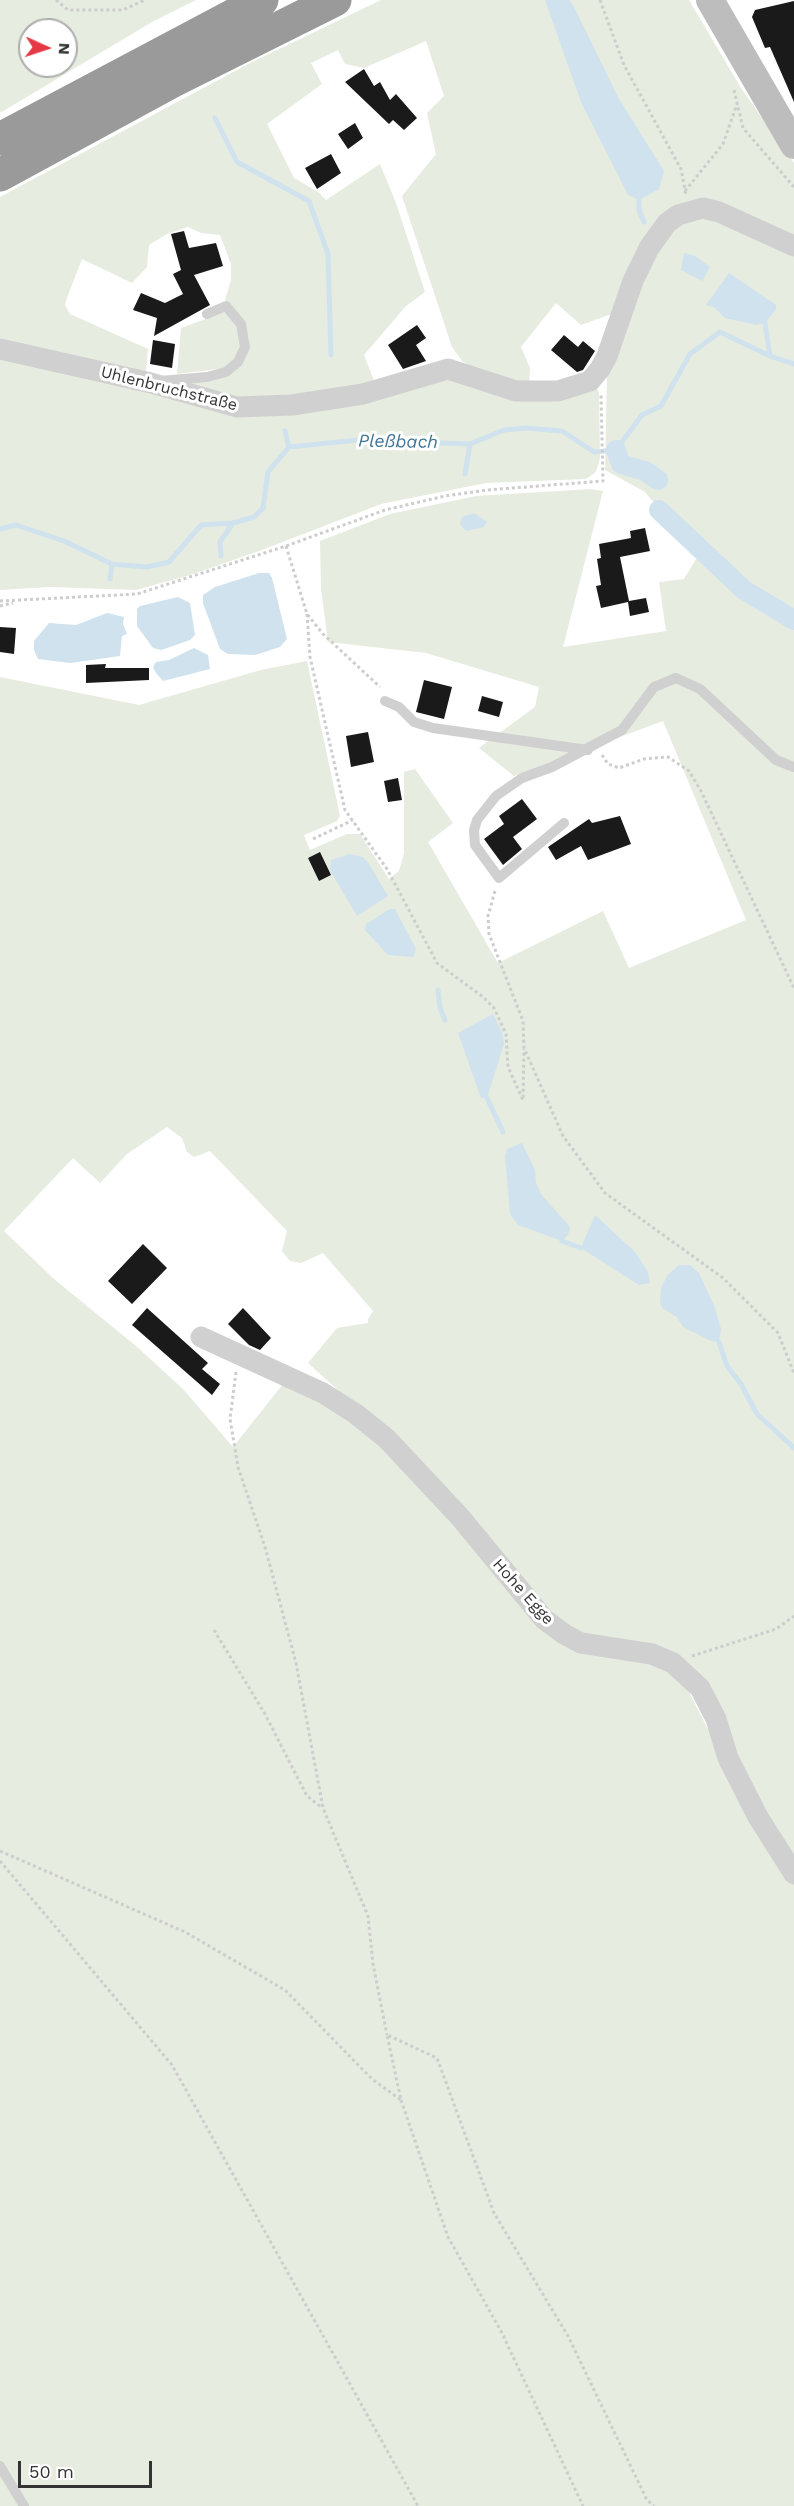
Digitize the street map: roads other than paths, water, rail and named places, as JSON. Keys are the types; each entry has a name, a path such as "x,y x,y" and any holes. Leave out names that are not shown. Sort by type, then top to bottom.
{"highway":[{"path":"0,139 262,0"},
{"path":"0,175 173,81 335,0"}],"main road":[{"path":"710,0 794,145"}],"street":[{"name":"Uhlenbruchstraße","path":"0,349 151,382 216,403 237,407 266,407 363,394 448,369 516,391 537,393 574,387 590,381 600,369 607,356 633,281 649,248 687,201 719,212 794,246"},
{"name":"Hohe Egge","path":"201,1337 323,1393 356,1414 387,1439 460,1517 544,1619 564,1634 581,1643 652,1654 673,1663 700,1688 716,1719 728,1758 758,1817 794,1874"}],"lane":[{"path":"151,382 207,377 226,372 238,362 245,347 241,324 226,306 207,314"},
{"path":"564,823 499,878 475,845 474,830 482,812 496,796 522,778 588,750 622,730 654,687 676,678 700,689 776,760 794,767"},
{"path":"385,701 399,707 414,722 433,728 588,750"},
{"path":"0,2466 24,2506"}],"water":[{"path":"545,0 569,0 574,7 619,99 664,171 659,189 639,200 628,195 581,102"},
{"path":"684,253 695,256 710,267 702,281 681,270"},
{"path":"729,273 776,305 776,309 765,323 756,325 725,318 714,307 706,305"},
{"path":"474,513 487,522 484,527 466,531 460,524 462,517"},
{"path":"259,573 269,573 272,578 287,639 280,647 255,655 228,654 220,649 203,603 203,595 215,587"},
{"path":"178,597 190,603 195,635 190,640 161,650 153,648 137,626 137,609 140,606"},
{"path":"107,613 124,617 123,624 127,634 122,636 120,656 70,663 38,659 34,650 34,641 49,623 76,625"},
{"path":"194,648 208,655 210,669 163,681 156,673 153,667 156,662 169,660"},
{"path":"350,854 363,857 388,896 357,916 330,870 331,860"},
{"path":"390,909 395,909 416,949 413,957 388,955 365,930 366,924"},
{"path":"493,1014 502,1032 504,1044 487,1098 481,1098 458,1033"},
{"path":"522,1143 535,1170 536,1183 541,1194 570,1227 568,1235 562,1241 518,1225 510,1214 505,1156 507,1149"},
{"path":"595,1215 635,1252 648,1272 650,1283 639,1285 581,1248"},
{"path":"679,1265 690,1265 699,1273 715,1308 721,1329 719,1342 711,1341 683,1327 677,1317 662,1308 661,1288 667,1276"}],"waterway":[{"path":"215,118 237,162 309,201 328,254 331,355"},
{"path":"639,200 639,210 644,222"},
{"path":"765,323 770,356"},
{"name":"Pleßbach","path":"0,529 16,525 64,541 112,564 147,567 169,562 201,525 233,523 254,517 263,508 268,472 289,447 358,440 470,444 504,430 526,428 562,431 594,452 616,450 642,415 661,406 690,354 720,332 770,356 794,364"},
{"path":"285,431 289,447"},
{"path":"465,474 470,444"},
{"path":"616,450 621,464 645,471 658,480"},
{"path":"659,510 744,590 794,620"},
{"path":"221,556 220,542 233,523"},
{"path":"110,579 112,564"},
{"path":"438,990 440,1008 445,1020"},
{"path":"487,1098 503,1132"},
{"path":"562,1241 581,1248"},
{"path":"719,1342 727,1366 741,1384 757,1414 794,1448"}]}
